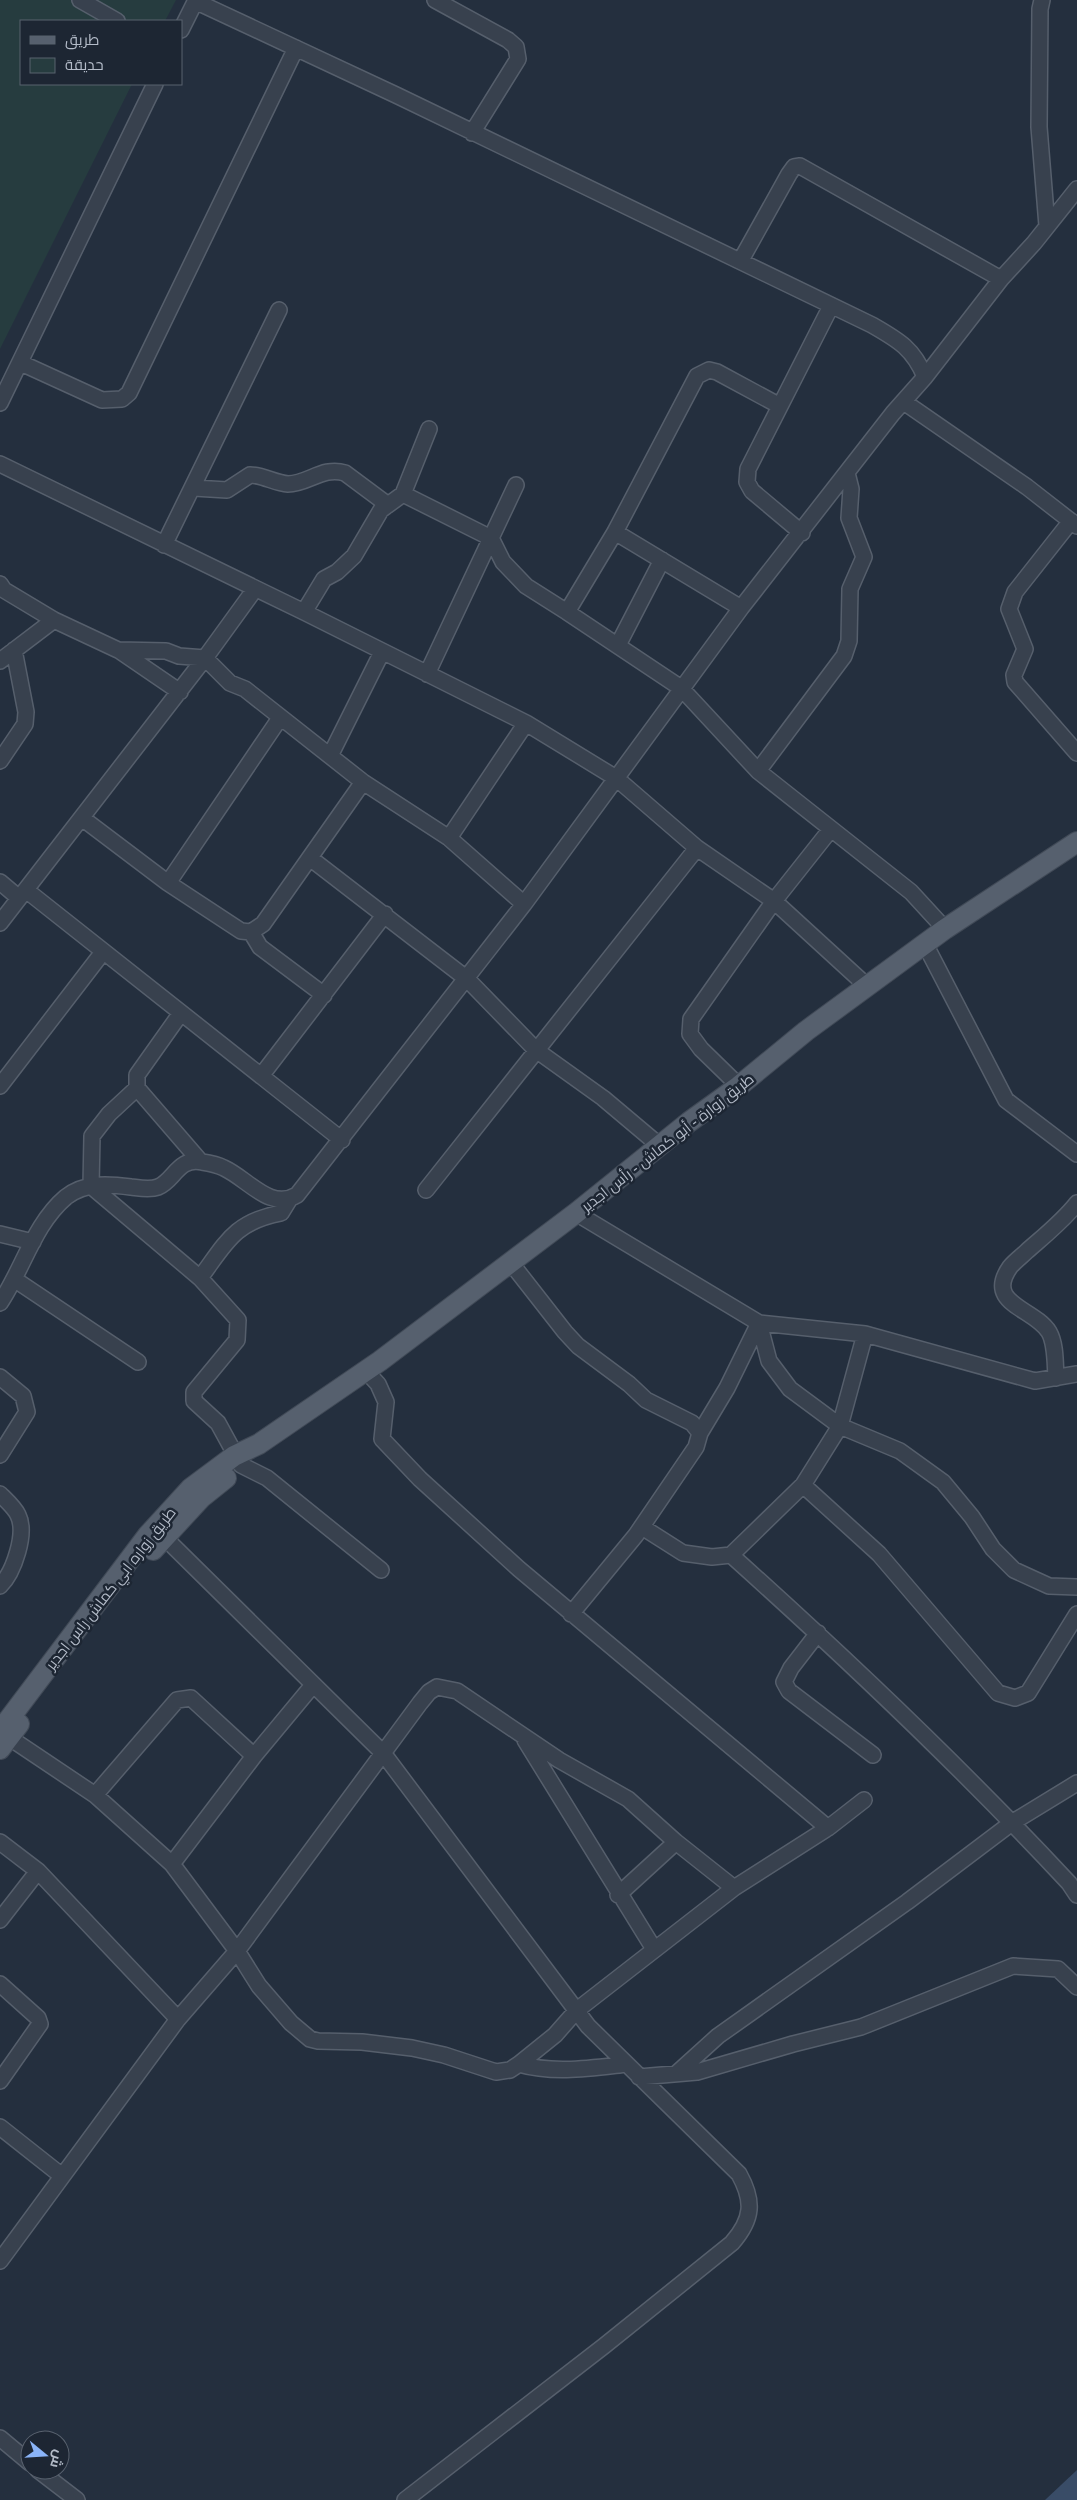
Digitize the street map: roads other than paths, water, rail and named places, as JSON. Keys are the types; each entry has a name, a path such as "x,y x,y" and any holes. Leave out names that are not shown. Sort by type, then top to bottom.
{"main road":[{"name":"طريق زوارة - أبو كماش - رأس اجدير","path":"259,1444 366,1371 510,1263 739,1086 806,1031 945,929 1077,842"},
{"name":"طريق زواره ابي كماش راس اجدير","path":"2,1736 148,1535 196,1493 259,1444"},
{"path":"2,1736 59,1669 164,1537 196,1493"}],"street":[{"path":"80,0 115,20"},
{"path":"435,0 508,40 516,47 518,59 472,133"},
{"path":"182,28 196,1 741,260 902,342 915,357 925,377"},
{"path":"1039,3 1039,127 1047,226"},
{"path":"21,363 102,400 122,399 129,393 296,48"},
{"path":"0,403 155,85"},
{"path":"741,260 789,174 794,167 800,166 1002,279"},
{"path":"200,1278 234,1232 262,1217 281,1213 289,1200 297,1194 342,1140 524,904 741,608 802,532 892,413 925,377 1002,279 1077,189"},
{"path":"802,532 752,491 747,482 748,469 831,306"},
{"path":"164,545 194,488 279,310"},
{"path":"567,612 615,532 697,376 708,370 717,372 780,406"},
{"path":"904,402 1027,487 1074,523 1015,592 1009,609 1025,649 1014,675 1015,682 1077,753"},
{"path":"304,612 324,579 348,563 375,517 388,504 403,494 429,429"},
{"path":"0,464 255,590 304,612 526,723 616,778 697,848 774,901 868,987"},
{"path":"194,488 227,490 250,475 257,475 290,484 326,472 337,471 345,473 388,504"},
{"path":"758,771 844,656 849,641 850,589 864,557 849,518 851,489 847,473"},
{"path":"427,674 516,485"},
{"path":"403,494 491,538 503,562 521,580 681,688 758,771 910,892 945,929"},
{"path":"615,532 741,608"},
{"path":"618,645 662,560"},
{"path":"0,584 4,590 54,620 118,650 180,692"},
{"path":"0,923 180,692 255,590"},
{"path":"0,661 54,620"},
{"path":"0,761 25,724 26,712 14,650"},
{"path":"118,650 166,651 179,656 205,658 230,683 244,689 280,718 331,754 363,782 449,838 524,904"},
{"path":"331,754 382,652"},
{"path":"168,883 280,718"},
{"path":"449,838 526,723"},
{"path":"82,818 168,883 241,931 251,932 263,924 363,782"},
{"path":"739,1086 701,1049 689,1028 691,1019 774,901 831,829"},
{"path":"426,1190 697,848"},
{"path":"310,858 386,914 467,979 536,1050 603,1098 660,1146"},
{"path":"0,882 22,894 103,952 342,1140"},
{"path":"262,1076 386,914"},
{"path":"251,932 260,947 324,995"},
{"path":"925,944 1006,1100 1077,1154"},
{"path":"0,1086 103,952"},
{"path":"181,1013 137,1075 137,1088 200,1161"},
{"path":"91,1186 92,1136 109,1114 137,1088"},
{"path":"0,1303 47,1219 66,1197 85,1185 157,1187 186,1164 200,1161 224,1167 276,1200 289,1200"},
{"path":"91,1186 200,1278 238,1320 237,1340 194,1392 194,1401 218,1423 238,1460 267,1478 381,1570"},
{"path":"1056,1378 1052,1340 1049,1332 1043,1325 1006,1298 1002,1289 1003,1281 1011,1266 1074,1212"},
{"path":"576,1213 759,1323 865,1334 1035,1381 1077,1374"},
{"path":"0,1234 33,1242"},
{"path":"510,1263 564,1332 578,1346 646,1400 692,1423 700,1434"},
{"path":"14,1279 138,1362"},
{"path":"759,1323 769,1361 790,1389 840,1426 900,1451 943,1482 972,1516 993,1549 1014,1570 1049,1586 1077,1586"},
{"path":"571,1614 642,1527 696,1447 700,1434 727,1388 759,1323"},
{"path":"642,1527 683,1553 712,1557 731,1555 803,1485 840,1426 865,1334"},
{"path":"366,1371 378,1384 386,1402 382,1439 420,1479 571,1614 828,1828"},
{"path":"0,1377 23,1396 26,1412 0,1455"},
{"path":"803,1485 880,1554 998,1693 1014,1698 1028,1693 1077,1614"},
{"path":"0,1494 19,1515 22,1536 17,1555 0,1586"},
{"path":"164,1537 383,1753 588,2026 739,2174 747,2188 750,2204 747,2220 742,2232 732,2243 604,2346 406,2500"},
{"path":"731,1555 818,1633 1013,1822 1077,1895"},
{"path":"818,1633 791,1668 784,1682 789,1691 873,1754"},
{"path":"172,1864 254,1756 313,1685"},
{"path":"0,2261 178,2019 237,1951 429,1692 437,1687 457,1691 559,1760 628,1799 676,1842 734,1888"},
{"path":"95,1795 177,1700 184,1697 191,1698 254,1756"},
{"path":"522,1734 618,1894 654,1949"},
{"path":"2,1736 95,1795 172,1864 237,1951 259,1986 291,2024 310,2039 318,2041 362,2042 412,2048 444,2055 496,2072 510,2070 519,2064 556,2035 577,2010 654,1949 734,1888 828,1828 864,1800"},
{"path":"676,2074 718,2036 907,1902 1013,1822 1077,1783"},
{"path":"0,1842 38,1871 178,2019"},
{"path":"618,1894 676,1842"},
{"path":"0,1920 38,1871"},
{"path":"640,2077 698,2072 793,2044 861,2027 1013,1966 1058,1969 1077,1987"},
{"path":"0,1984 38,2018 40,2024 0,2081"},
{"path":"519,2064 535,2068 575,2069 627,2064"},
{"path":"0,2127 62,2176"},
{"path":"0,2438 20,2455"},
{"path":"51,2480 77,2500"}],"water":[{"path":"1077,2470 1077,2500 1045,2500"}]}
